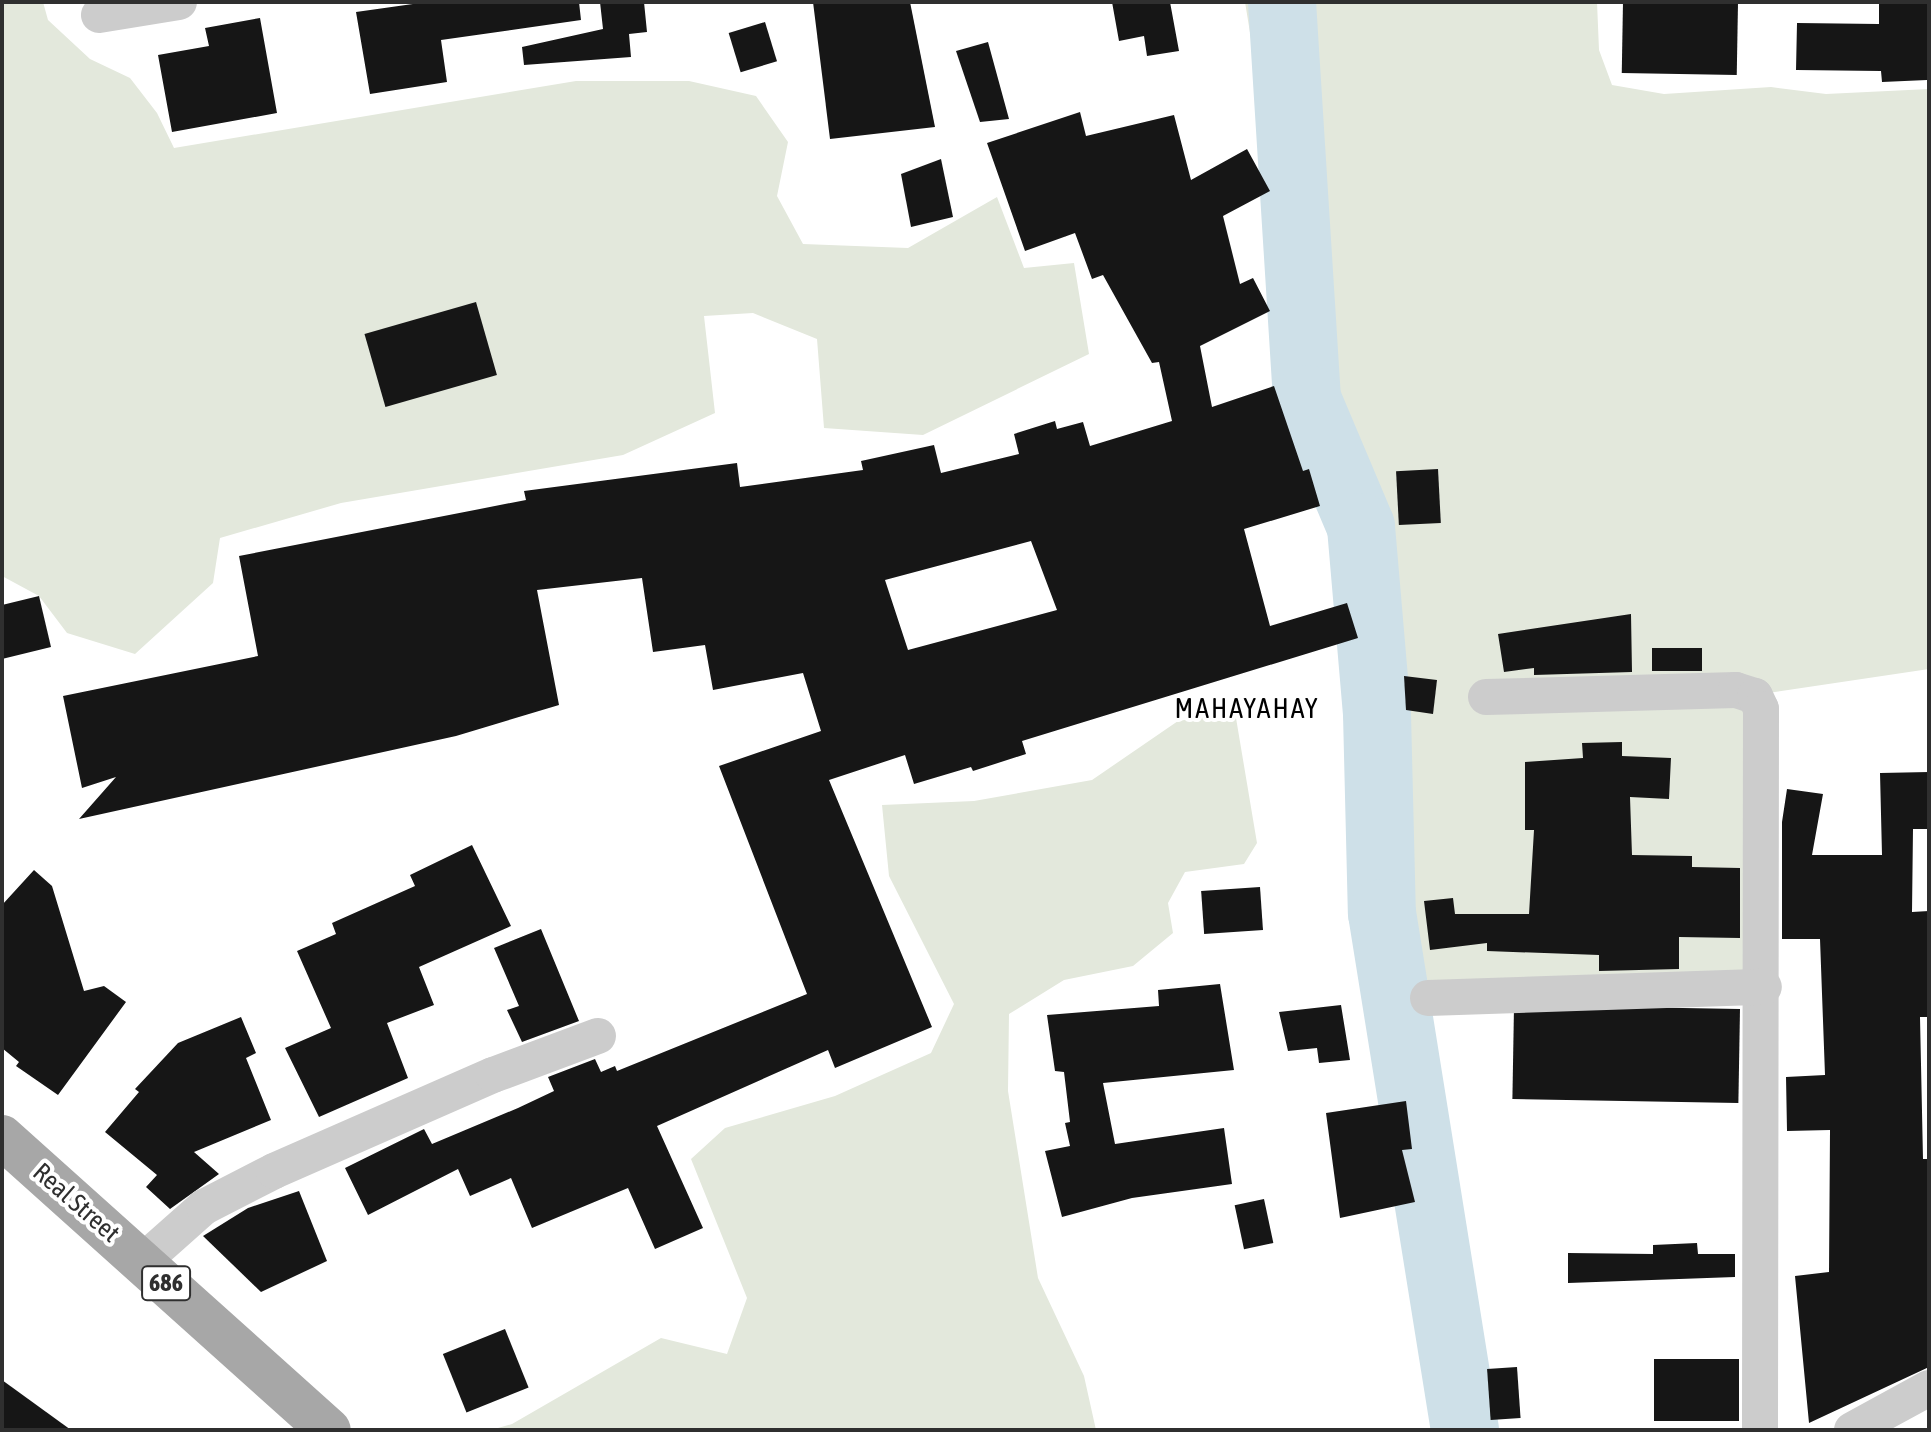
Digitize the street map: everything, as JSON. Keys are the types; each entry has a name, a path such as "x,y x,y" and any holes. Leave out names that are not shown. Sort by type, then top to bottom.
{"main road":[{"name":"Real Street","path":"2,1137 329,1430"}],"street":[{"path":"99,15 179,2"},
{"path":"1486,697 1736,690 1755,696 1761,709 1764,987 1760,1430"},
{"path":"1428,998 1764,987"},
{"path":"142,1262 204,1207 274,1171 493,1075 598,1036"},
{"path":"1852,1430 1929,1388"}],"shaded area":[{"path":"2,2 43,2 48,20 90,59 130,78 157,113 174,148 576,81 689,81 756,96 788,142 777,196 803,244 908,248 997,197 1024,268 1074,263 1089,354 923,435 824,428 817,339 753,313 704,316 715,413 623,455 341,503 220,538 213,583 135,654 67,633 39,596 2,576"},
{"path":"1245,2 1597,2 1599,50 1612,85 1664,94 1771,87 1826,94 1929,89 1929,669 1768,693 1758,986 1401,987 1382,913 1377,714 1364,580 1347,519 1295,408 1268,143"},
{"path":"1235,712 1257,843 1244,864 1185,872 1168,903 1173,933 1133,966 1064,980 1009,1014 1008,1091 1038,1278 1084,1376 1096,1430 491,1430 512,1424 661,1338 727,1354 747,1298 691,1159 725,1128 835,1096 931,1053 954,1004 889,876 882,805 974,801 1092,780 1178,721"}],"building":[{"path":"427,2 579,2 581,20 441,40 447,82 370,94 356,12"},
{"path":"600,2 644,2 647,32 629,34 631,57 524,65 522,47 603,29"},
{"path":"813,2 910,2 935,127 830,139"},
{"path":"1112,2 1170,2 1179,51 1147,56 1144,36 1119,41"},
{"path":"1623,2 1738,4 1737,75 1622,73"},
{"path":"1879,2 1928,2 1927,80 1882,82 1881,71 1796,70 1797,23 1879,24"},
{"path":"260,18 277,113 172,132 158,55 209,46 205,28"},
{"path":"765,22 777,61 741,72 729,33"},
{"path":"988,42 1009,119 980,122 956,51"},
{"path":"1080,112 1086,136 1174,115 1191,180 1247,149 1270,191 1223,216 1240,284 1253,278 1270,311 1200,346 1212,407 1274,386 1303,471 1309,469 1320,506 1244,529 1270,626 1347,603 1358,638 1022,741 1026,754 973,771 971,767 914,784 905,755 829,780 932,1027 835,1068 828,1050 657,1126 703,1228 655,1249 628,1188 532,1228 511,1178 470,1196 458,1169 368,1215 345,1168 424,1129 432,1144 518,1108 554,1091 548,1077 595,1059 601,1072 615,1066 617,1071 807,994 719,766 821,731 803,673 713,690 705,645 653,652 642,578 537,590 559,705 456,736 79,819 116,777 82,788 63,696 258,656 239,556 526,500 524,491 737,463 740,487 863,470 861,461 934,445 941,473 1019,454 1014,434 1055,421 1057,429 1083,422 1090,446 1172,421 1159,362 1152,363 1103,275 1092,279 1075,233 1025,251 987,143","holes":["1031,541 1057,610 908,650 885,580"]},
{"path":"941,159 953,217 911,227 901,174"},
{"path":"476,302 497,375 385,407 364,334"},
{"path":"1438,469 1441,523 1399,525 1396,471"},
{"path":"39,596 51,647 2,659 2,605"},
{"path":"1631,614 1632,672 1534,675 1534,668 1504,672 1498,634"},
{"path":"1652,648 1702,648 1702,671 1652,671"},
{"path":"1404,676 1437,680 1433,714 1406,710"},
{"path":"1622,742 1622,756 1671,758 1669,799 1630,797 1632,855 1692,856 1692,867 1740,868 1740,938 1679,937 1679,969 1599,971 1599,955 1487,951 1487,943 1430,950 1424,901 1453,898 1455,914 1529,914 1534,830 1525,830 1525,762 1583,758 1582,743"},
{"path":"1929,772 1929,829 1913,829 1912,912 1929,911 1929,1017 1920,1017 1923,1159 1929,1159 1929,1367 1809,1423 1795,1276 1829,1272 1830,1130 1787,1131 1786,1077 1825,1075 1820,939 1782,939 1782,822 1787,789 1823,794 1812,855 1882,855 1880,773"},
{"path":"472,845 511,926 419,967 434,1005 387,1023 408,1078 319,1117 285,1048 331,1028 297,951 336,934 332,923 415,886 410,875"},
{"path":"34,870 52,886 84,991 104,986 126,1002 58,1095 16,1066 19,1062 2,1048 2,905"},
{"path":"1260,887 1263,930 1204,934 1201,891"},
{"path":"541,929 579,1021 522,1042 507,1010 519,1006 494,948"},
{"path":"1220,984 1234,1070 1103,1083 1115,1144 1224,1128 1232,1184 1132,1198 1062,1217 1045,1151 1070,1146 1065,1123 1070,1122 1064,1072 1055,1071 1047,1015 1159,1006 1158,990"},
{"path":"1341,1005 1350,1060 1319,1063 1317,1048 1288,1051 1279,1012"},
{"path":"1514,1005 1740,1009 1738,1103 1512,1099"},
{"path":"241,1017 256,1053 246,1058 271,1120 194,1152 219,1174 170,1209 146,1187 157,1175 105,1132 139,1092 135,1089 178,1043"},
{"path":"1406,1101 1412,1149 1402,1150 1415,1202 1340,1218 1326,1113"},
{"path":"299,1191 327,1261 261,1292 203,1236 248,1208"},
{"path":"1264,1199 1273,1243 1244,1249 1235,1205"},
{"path":"1697,1243 1698,1254 1735,1254 1735,1277 1568,1283 1568,1253 1653,1254 1653,1245"},
{"path":"505,1329 529,1387 466,1413 443,1354"},
{"path":"1654,1359 1739,1359 1739,1421 1654,1421"},
{"path":"1517,1367 1521,1418 1491,1420 1487,1369"},
{"path":"2,1380 71,1430 2,1430"}],"waterway":[{"path":"1282,2 1307,399 1361,527 1377,714 1382,913 1465,1430"}],"district":[{"name":"MAHAYAHAY","path":"1247,708"}]}
